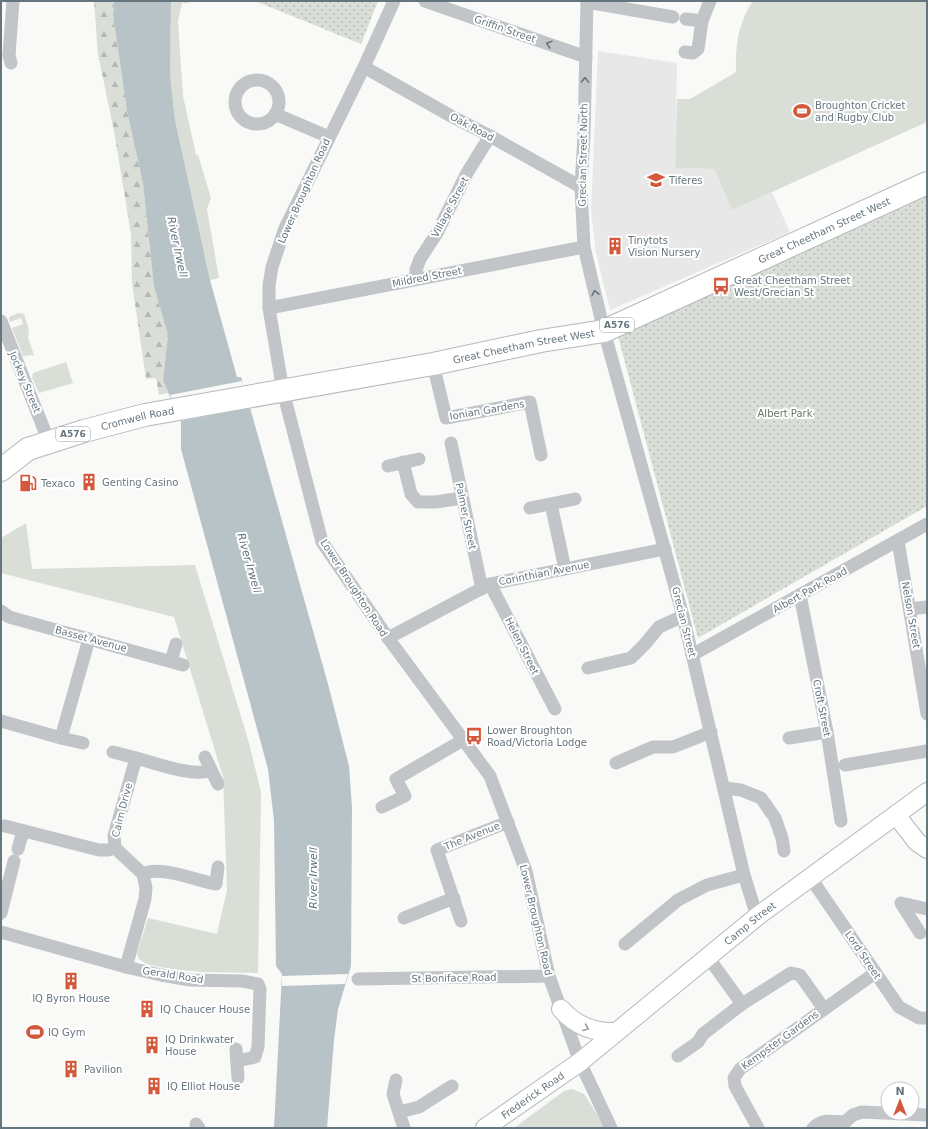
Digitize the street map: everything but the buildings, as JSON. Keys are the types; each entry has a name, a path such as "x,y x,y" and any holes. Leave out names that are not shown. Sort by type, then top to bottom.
{"highway":[{"name":"Great Cheetham Street West","path":"283,391 433,364 541,341 604,331 927,183"},
{"name":"Cromwell Road","path":"1,470 28,449 118,422 176,409 283,391"}],"main road":[{"name":"Camp Street","path":"580,1062 759,915 927,792"},
{"path":"896,815 917,842 927,849"},
{"path":"561,1010 573,1021 588,1029 616,1032"},
{"name":"Frederick Road","path":"485,1128 580,1062"}],"street":[{"path":"11,63 6,32 12,1"},
{"name":"Lower Broughton Road","path":"394,1 364,67 328,137 285,228 274,261 269,284 269,308 283,391 322,542 388,638 490,776 526,871 549,976 580,1062 611,1128"},
{"name":"Griffin Street","path":"425,1 586,57"},
{"path":"685,52 693,53 698,49 702,21 710,1"},
{"path":"587,2 673,17"},
{"name":"Grecian Street North","path":"587,2 584,136 581,187 584,247 604,331"},
{"path":"686,19 702,21"},
{"name":"Oak Road","path":"364,67 450,116 490,136 581,187"},
{"path":"275,114 328,137"},
{"name":"Village Street","path":"416,279 416,270 420,259 437,233 468,173 490,136"},
{"name":"Mildred Street","path":"269,308 584,247"},
{"name":"Jockey Street","path":"1,321 50,442"},
{"name":"Grecian Street","path":"604,331 683,616 744,875 755,910 759,915"},
{"name":"Ionian Gardens","path":"433,364 447,423 530,402 541,455"},
{"name":"Palmer Street","path":"451,443 462,498 486,586"},
{"path":"388,466 419,459"},
{"path":"403,462 411,494 418,502 436,502 462,498"},
{"path":"530,508 575,499"},
{"path":"551,504 565,569"},
{"name":"Albert Park Road","path":"692,655 927,524"},
{"name":"Nelson Street","path":"898,541 926,707"},
{"name":"Corinthian Avenue","path":"388,638 486,586 665,549"},
{"name":"Helen Street","path":"486,586 554,709"},
{"name":"Croft Street","path":"800,596 841,821"},
{"path":"910,609 927,607"},
{"name":"Basset Avenue","path":"1,611 9,617 177,663 176,644"},
{"path":"588,668 631,658 659,627 683,616"},
{"path":"61,738 89,639"},
{"path":"1,721 83,743"},
{"path":"616,763 653,747 673,747 711,732"},
{"path":"789,738 826,732"},
{"path":"382,807 405,796 396,778 463,740"},
{"path":"845,765 927,751"},
{"path":"113,752 192,772 202,773 211,771"},
{"path":"205,756 218,784"},
{"name":"Cairn Drive","path":"136,758 115,829 115,848 143,874"},
{"path":"724,788 741,790 761,798 775,818 782,838 784,851"},
{"name":"The Avenue","path":"454,898 437,850 508,822"},
{"path":"4,826 99,850 115,848"},
{"path":"1,914 23,831"},
{"path":"126,967 145,899 146,888 143,874 148,871 161,871 216,884 218,867"},
{"path":"625,944 678,900 707,885 744,875"},
{"name":"Lord Street","path":"810,877 899,1007 918,1018 927,1018"},
{"path":"404,918 454,898 461,920"},
{"path":"920,933 901,903 927,909"},
{"name":"Gerald Road","path":"1,932 126,967 161,975 190,980 258,984 260,989 258,1047 255,1057 236,1055 238,1078"},
{"path":"708,957 742,1004"},
{"path":"678,1056 698,1042 703,1034 742,1004 791,972 800,975 824,1009"},
{"name":"Kempster Gardens","path":"758,1128 735,1086 734,1078 740,1069 875,973"},
{"name":"St Boniface Road","path":"358,979 549,976"},
{"path":"396,1080 393,1094 404,1128"},
{"path":"399,1112 419,1107 452,1086"},
{"path":"813,1128 818,1123 828,1121 848,1125 853,1115 862,1112 927,1115"}],"shaded area":[{"name":"Tiferes","path":"598,51 677,63 675,168 714,169 732,210 772,192 790,232 610,310 596,253 591,211"}],"green space":[{"path":"94,1 114,1 113,15 127,111 143,184 154,287 168,335 163,381 168,393 159,395 156,378 146,379 132,283 131,234 114,131 98,54"},
{"path":"171,1 189,1 189,3 182,3 178,21 183,96 196,155 198,155 211,198 207,209 219,278 210,280 175,120 170,74"},
{"path":"255,1 378,1 361,44"},
{"name":"Broughton Cricket and Rugby Club","path":"753,1 927,1 927,122 732,210 714,169 675,168 677,99 690,99 736,72 738,35 744,18"},
{"name":"Albert Park","path":"927,193 927,506 698,638 618,336"},
{"path":"19,313 24,314 29,330 28,338 34,355 23,356 12,328 23,324 21,318 10,322 9,317"},
{"path":"66,362 73,383 39,393 32,378 33,373"},
{"path":"26,523 32,569 195,565 249,743 261,792 258,973 202,972 170,969 146,964 139,959 137,953 148,918 217,934 227,890 223,777 174,617 1,573 1,538"},
{"path":"572,1089 584,1094 606,1128 514,1128 564,1091"}],"water":[{"name":"River Irwell","path":"114,1 171,1 170,74 175,120 210,280 237,377 241,377 247,397 328,684 349,766 352,807 351,966 338,1009 327,1128 274,1128 282,974 276,966 274,821 268,769 181,449 181,421 163,381 168,335 154,287 143,184 127,111 113,15"}],"pier":[{"path":"242,381 250,408 181,421 170,395"},
{"path":"348,974 345,984 282,986 282,976"}],"place":[{"name":"Broughton Cricket and Rugby Club","path":"802,111"},
{"name":"Tiferes","path":"656,180"},
{"name":"Tinytots Vision Nursery","path":"615,246"},
{"name":"Great Cheetham Street West/Grecian St","path":"721,286"},
{"name":"Genting Casino","path":"89,482"},
{"name":"Texaco","path":"28,483"},
{"name":"Lower Broughton Road/Victoria Lodge","path":"474,736"},
{"name":"IQ Byron House","path":"71,981"},
{"name":"IQ Chaucer House","path":"147,1009"},
{"name":"IQ Gym","path":"35,1032"},
{"name":"IQ Drinkwater House","path":"152,1045"},
{"name":"Pavilion","path":"71,1069"},
{"name":"IQ Elliot House","path":"154,1086"}]}
